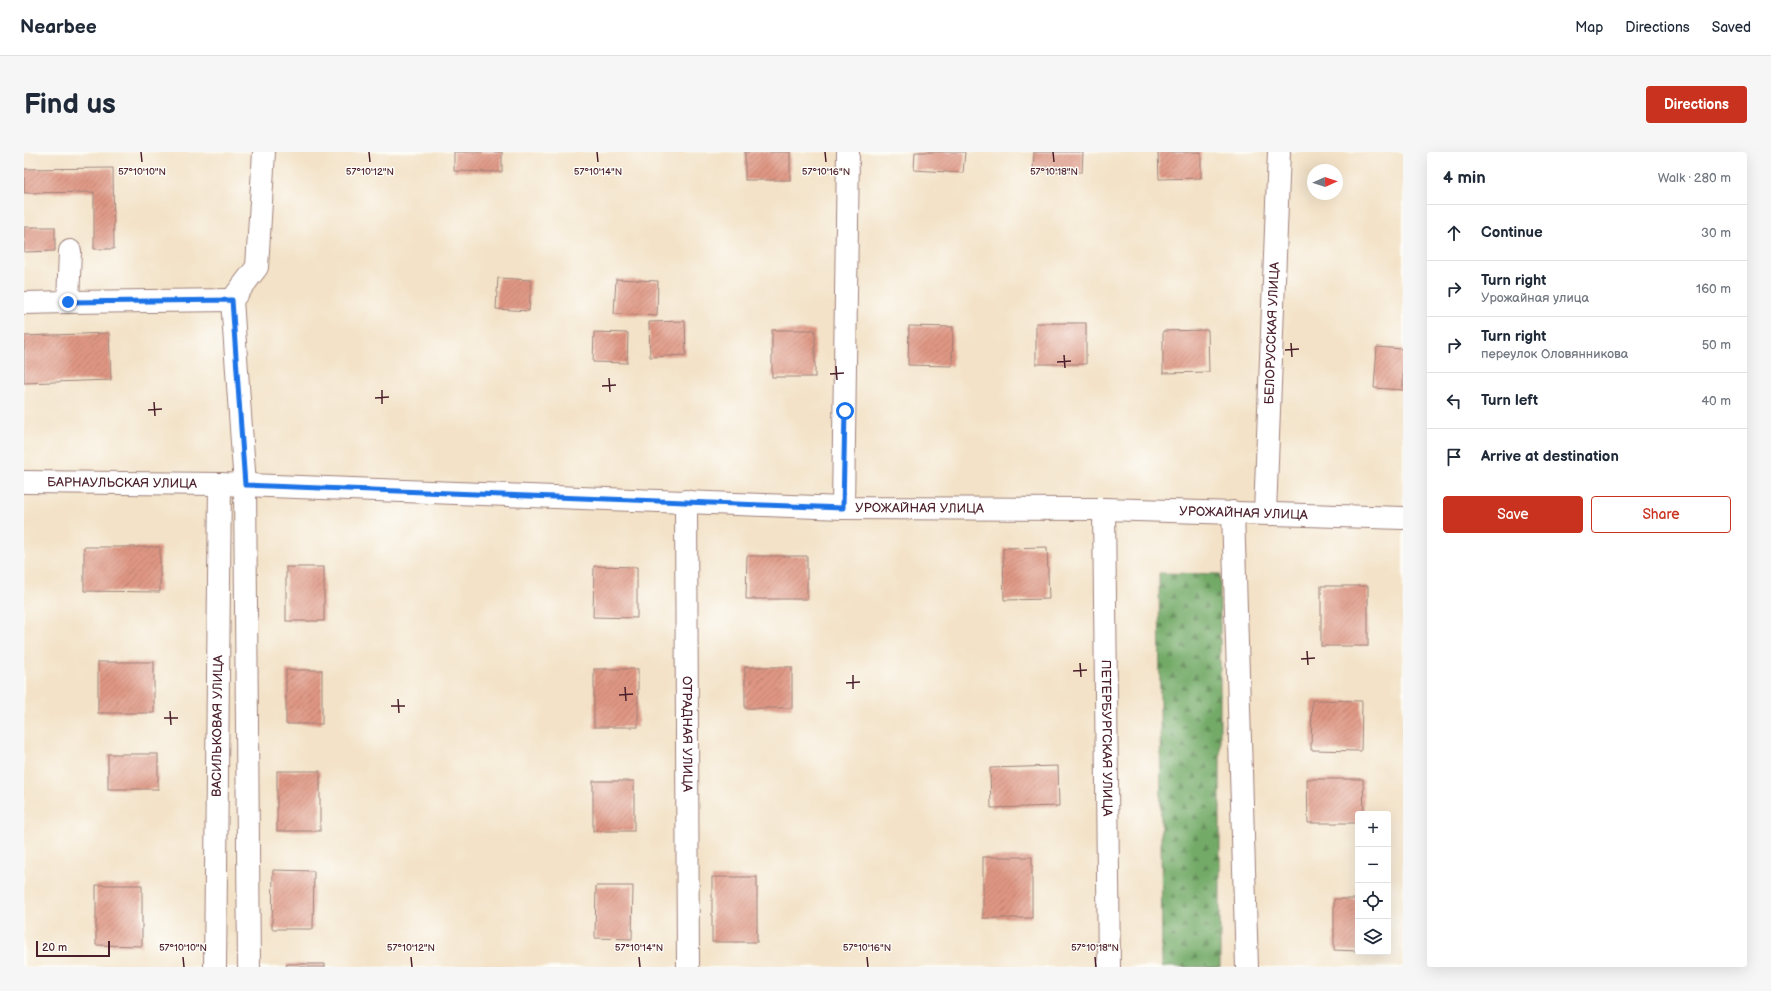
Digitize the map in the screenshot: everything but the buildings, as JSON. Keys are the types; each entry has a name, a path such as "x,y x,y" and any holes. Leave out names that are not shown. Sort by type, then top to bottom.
{"street":[{"path":"249,967 245,485 232,300 257,267 264,152"},
{"path":"843,508 848,152"},
{"name":"БЕЛОРУССКАЯ УЛИЦА","path":"1265,513 1279,152"},
{"path":"68,302 70,251"},
{"path":"24,303 232,300"},
{"name":"БАРНАУЛЬСКАЯ УЛИЦА","path":"24,482 220,484"},
{"name":"УРОЖАЙНАЯ УЛИЦА","path":"220,484 843,508 1104,509 1403,518"},
{"name":"ВАСИЛЬКОВАЯ УЛИЦА","path":"215,967 220,484"},
{"name":"ОТРАДНАЯ УЛИЦА","path":"686,501 688,967"},
{"name":"ПЕТЕРБУРГСКАЯ УЛИЦА","path":"1104,509 1108,967"},
{"path":"1233,512 1247,967"}],"green space":[{"path":"1159,573 1220,574 1220,967 1162,967"}],"route":[{"path":"68,302 232,300 245,485 843,508 845,411"}]}
